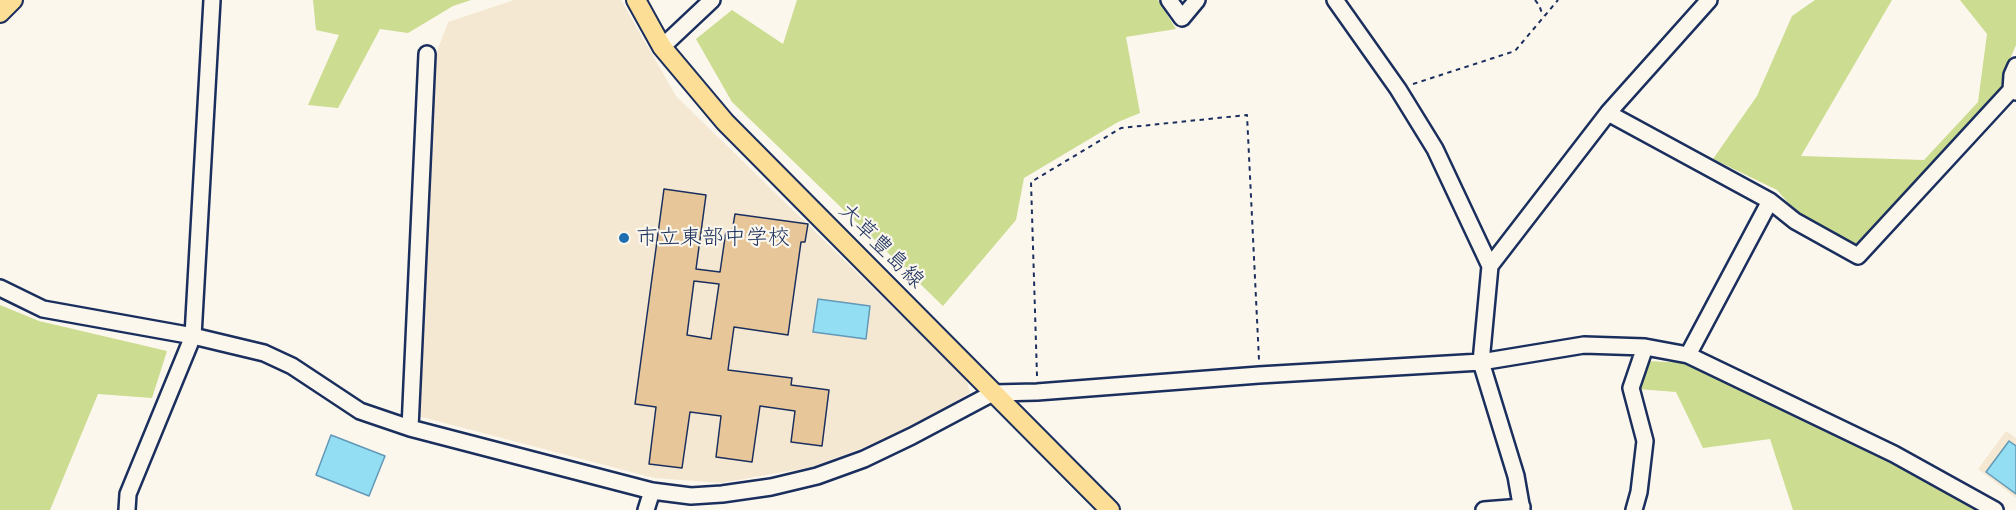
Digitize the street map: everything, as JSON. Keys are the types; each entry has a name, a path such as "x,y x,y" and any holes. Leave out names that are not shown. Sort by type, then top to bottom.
{"main road":[{"path":"0,12 13,0"},
{"name":"大草豊島線","path":"636,0 662,47 724,122 1110,510"}],"street":[{"path":"127,510 128,494 193,336 212,0"},
{"path":"662,47 712,0"},
{"path":"1169,0 1182,18 1197,0"},
{"path":"1335,0 1398,89 1435,149 1490,266 1481,362 1516,476 1522,508 1484,510"},
{"path":"1490,266 1608,113 1709,0"},
{"path":"410,428 428,54"},
{"path":"1608,113 1770,201 1795,221 1858,256 2014,91 2012,75 2016,66"},
{"path":"1688,355 1770,201"},
{"path":"0,288 44,309 193,336 264,353 292,366 360,411 410,428 652,491 691,496 771,487 817,476 864,459 993,393 1481,362 1584,345 1645,347 1688,355 1894,454 1995,510"},
{"path":"1634,510 1639,492 1646,441 1631,388 1645,347"},
{"path":"646,510 652,491"}],"path":[{"path":"1535,0 1543,17"},
{"path":"1398,89 1515,51 1558,0"},
{"path":"1037,392 1031,182 1120,128 1247,115 1260,375"}],"shaded area":[{"name":"市立東部中学校","path":"514,0 621,0 676,96 966,379 970,393 904,432 812,467 721,483 654,478 418,416 436,54 448,22"},
{"path":"2006,431 2016,438 2016,498 1978,469"}],"green space":[{"path":"313,0 471,0 453,6 408,33 380,29 338,108 308,105 339,35 316,30"},
{"path":"797,0 1158,0 1176,29 1126,37 1140,113 1118,122 1024,178 1016,220 943,306 732,102 696,39 732,10 783,44"},
{"path":"1815,0 1892,0 1801,156 1924,160 1978,102 1987,34 1960,0 2016,0 2016,45 2003,75 2001,91 1857,246 1798,214 1777,190 1713,159 1757,96 1792,16"},
{"path":"0,305 39,321 167,351 152,398 98,394 50,510 0,510"},
{"path":"1647,361 1686,363 1894,465 1976,510 1793,510 1770,439 1703,448 1676,392 1638,389"}],"water":[{"path":"818,299 870,306 866,339 813,332"},
{"path":"331,435 385,456 369,496 316,475"},
{"path":"2009,441 2016,446 2016,494 1986,472"}],"building":[{"path":"664,189 706,195 696,269 720,272 726,231 732,232 735,214 808,224 805,242 801,242 788,335 734,327 728,370 792,378 791,385 829,390 822,446 791,442 795,411 760,406 752,462 716,457 721,416 690,412 682,468 649,464 656,407 635,404","holes":["694,281 719,284 711,339 687,335"]}],"place":[{"name":"市立東部中学校","path":"624,238"}]}
